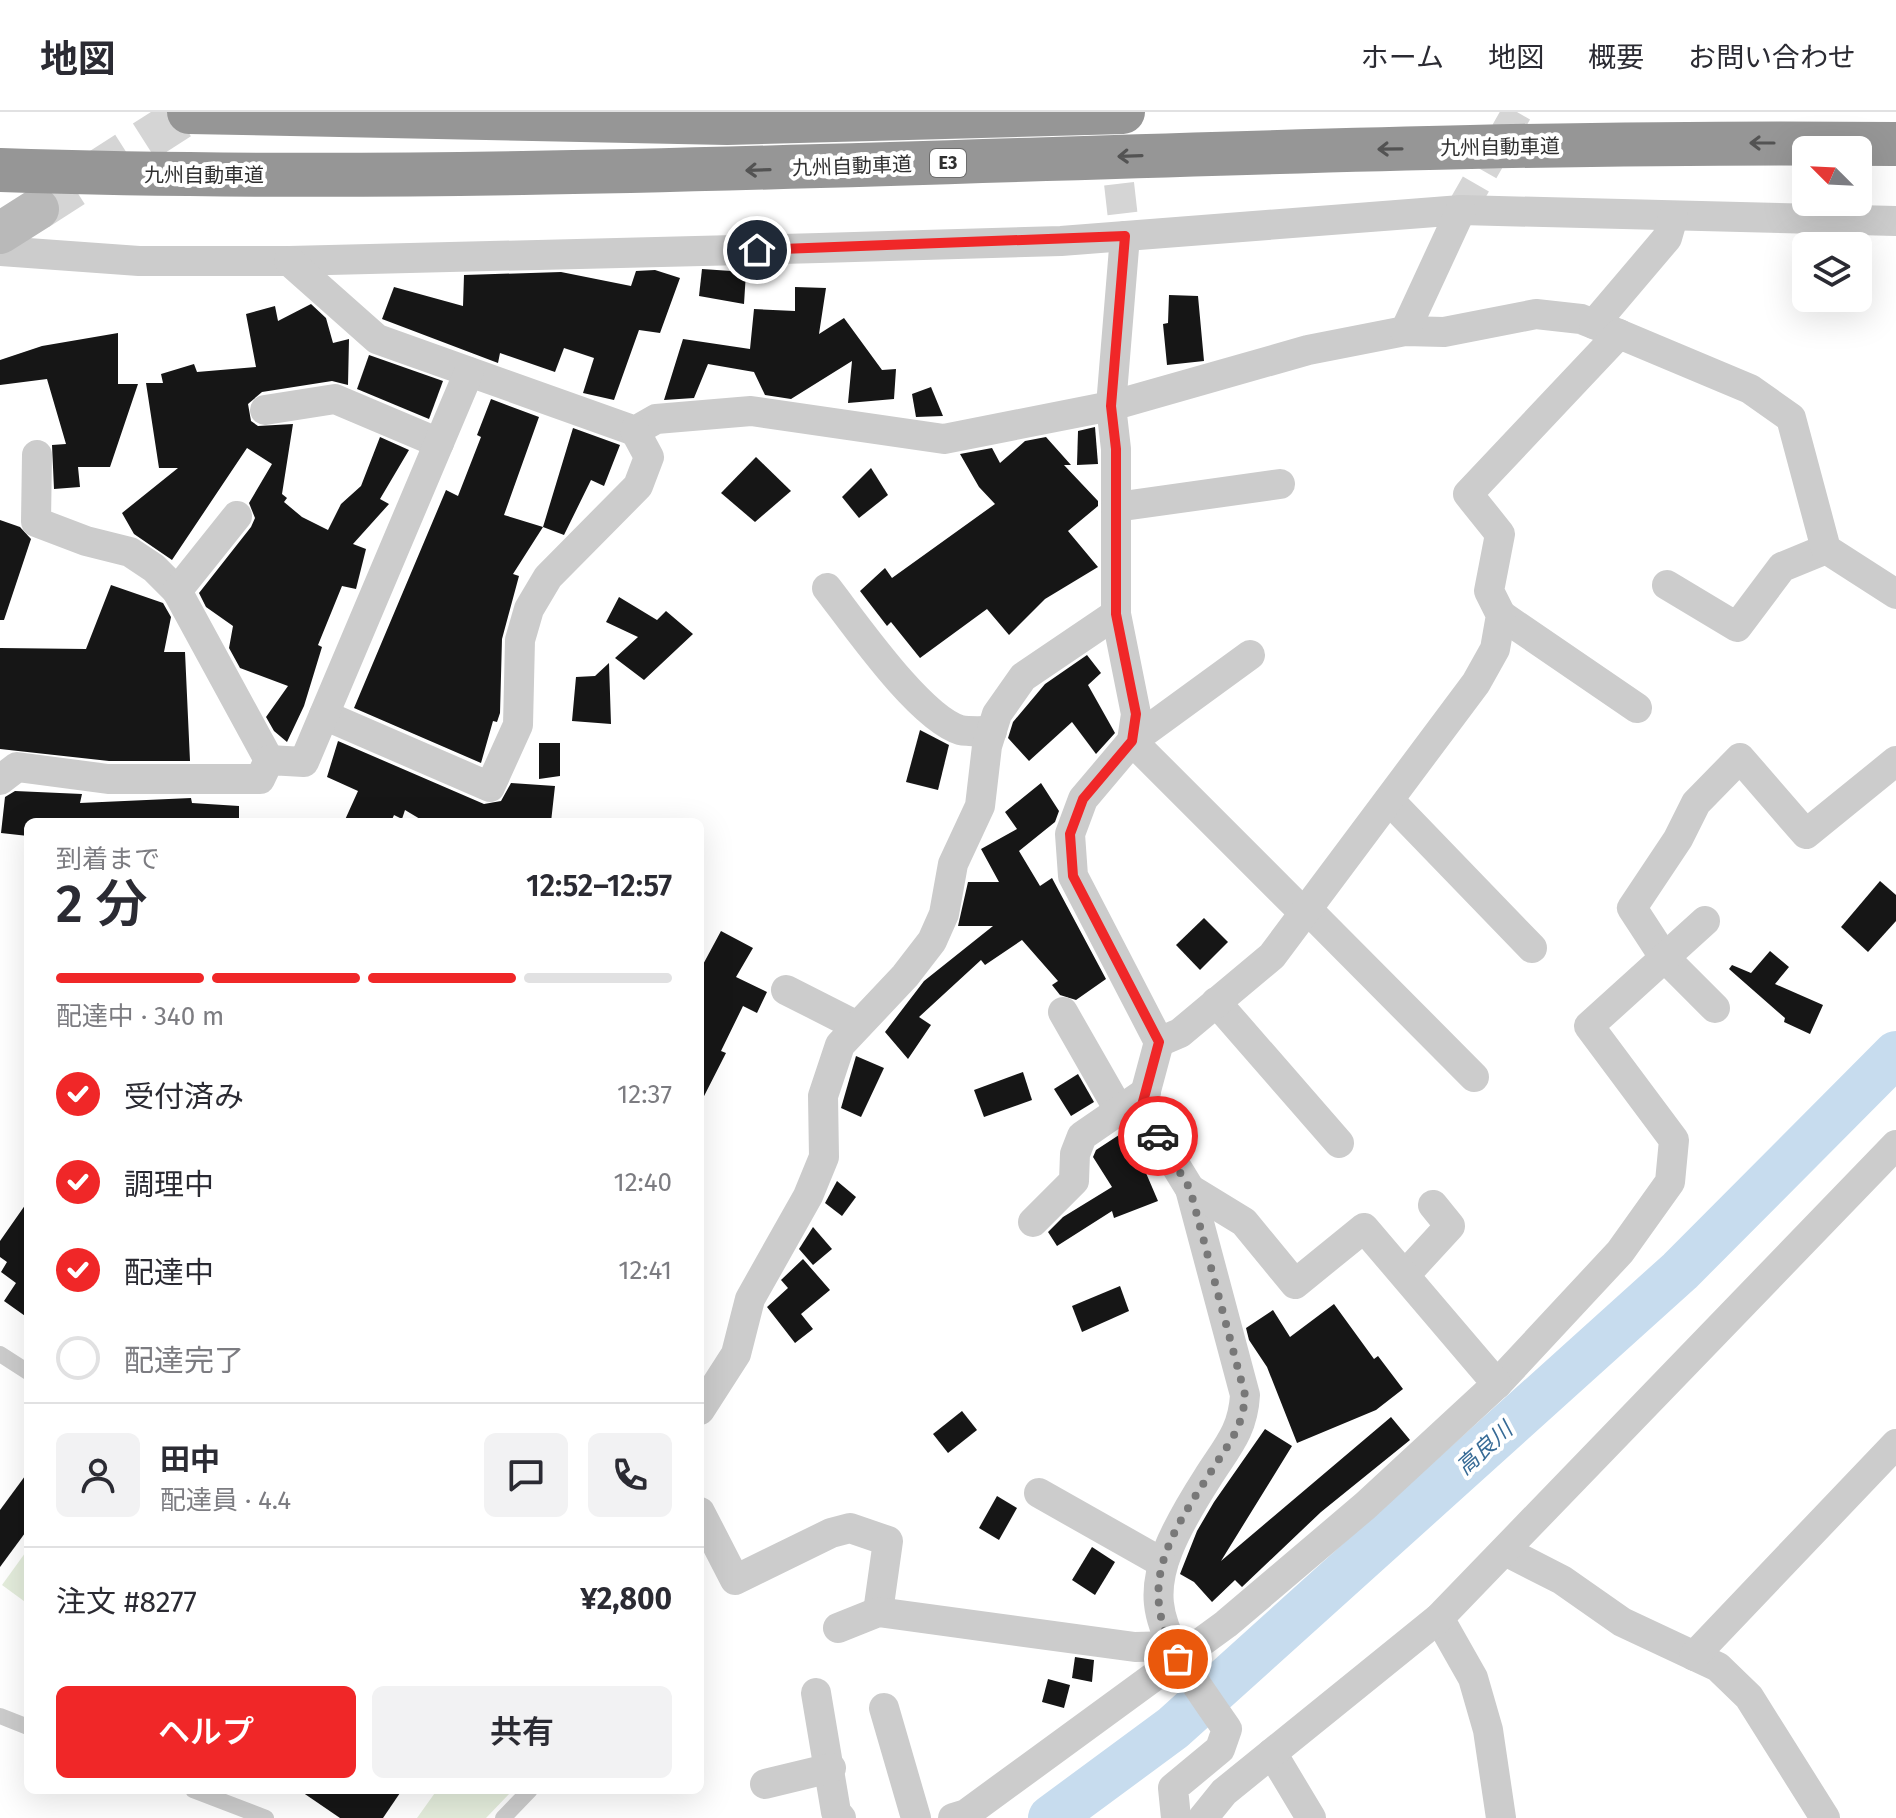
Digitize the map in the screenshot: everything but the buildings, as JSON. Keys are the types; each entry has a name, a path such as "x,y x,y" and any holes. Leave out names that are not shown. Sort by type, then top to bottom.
{"highway":[{"path":"189,112 727,123 1123,112"},
{"name":"九州自動車道","path":"0,170 186,176 722,171 1229,152 1589,145 1896,144"}],"main road":[{"path":"0,233 38,209"}],"street":[{"path":"1405,331 1461,210"},
{"path":"0,251 139,261 289,261 820,248 1125,236 1461,210 1896,221"},
{"path":"1637,708 1501,615 1489,591 1500,534 1468,494 1606,329 1667,238 1673,217"},
{"path":"1125,236 1111,406 1116,507 1116,614 1136,714 1132,741"},
{"path":"289,261 377,339 635,431 649,457 638,486 548,577 529,609 520,640 518,725 490,787 324,715"},
{"path":"635,431 656,419 751,411 944,439 1111,406 1308,350 1405,331 1444,332 1536,314 1606,329 1750,389 1791,418 1826,549 1896,594"},
{"path":"269,760 304,762 469,372"},
{"path":"265,410 335,399 439,443"},
{"path":"37,455 36,522 86,541 130,552 154,568 177,591 269,760"},
{"path":"1116,507 1280,484"},
{"path":"177,591 237,516"},
{"path":"1667,585 1737,627 1782,567 1826,549"},
{"path":"827,588 898,677 937,717 961,730 992,731"},
{"path":"704,1404 736,1354 750,1299 808,1196 824,1157 823,1096 840,1045 932,941 944,914 953,864 980,806 997,714 1023,677 1116,614"},
{"path":"1159,1042 1180,1033 1272,956 1476,683 1495,649 1501,615"},
{"path":"1176,1818 1173,1788 1220,1749 1227,1729 1178,1658 1157,1610 1161,1562 1195,1497 1243,1421 1245,1395 1190,1189 1141,1109 1159,1042 1073,876 1070,834 1083,799 1132,741 1250,655"},
{"path":"1132,741 1474,1077"},
{"path":"1715,1008 1664,957 1632,908 1678,839 1696,803 1740,758 1806,834 1896,761"},
{"path":"0,780 17,767 108,779 260,779 269,760"},
{"path":"1389,800 1532,948"},
{"path":"953,1818 966,1814 1226,1624 1365,1506 1497,1384 1620,1252 1670,1182 1674,1140 1589,1026 1705,921"},
{"path":"786,990 857,1026"},
{"path":"1216,1002 1339,1143"},
{"path":"1063,1012 1119,1110"},
{"path":"1033,1222 1074,1181 1075,1154 1082,1136 1146,1092"},
{"path":"1203,1818 1224,1792 1439,1618 1896,1145"},
{"path":"1190,1189 1244,1222 1295,1284 1364,1228 1497,1384"},
{"path":"1405,1275 1450,1226 1433,1205"},
{"path":"1694,1656 1896,1444"},
{"path":"1039,1493 1161,1562"},
{"path":"704,1520 735,1580 831,1533 850,1528 888,1541 878,1612"},
{"path":"1505,1551 1562,1580 1622,1622 1718,1667 1749,1697 1825,1818"},
{"path":"838,1628 878,1612 1135,1647 1178,1658"},
{"path":"1439,1618 1473,1678 1488,1730 1501,1818"},
{"path":"816,1693 836,1812 841,1818"},
{"path":"884,1708 916,1818"},
{"path":"1272,1753 1311,1818"},
{"path":"765,1784 831,1768"}],"lane":[{"path":"0,1354 24,1369"},
{"path":"0,1716 24,1725"},
{"path":"203,1794 266,1818"},
{"path":"503,1818 526,1794"}],"green space":[{"path":"24,1555 24,1601 2,1585"},
{"path":"434,1794 509,1794 486,1818 417,1818"}],"waterway":[{"name":"高良川","path":"1051,1818 1173,1728 1680,1271 1896,1054"}],"tunnel":[{"path":"38,209 190,112"},
{"path":"1461,210 1517,112"},
{"path":"1114,139 1125,236"}],"way so far":[{"path":"1158,1136 1190,1189 1245,1395 1243,1421 1195,1497 1161,1562 1157,1610 1178,1659"}],"route":[{"path":"757,250 1061,241 1125,236 1111,406 1116,449 1116,614 1136,714 1132,741 1083,799 1070,834 1073,876 1159,1042 1141,1109 1158,1136"}]}
